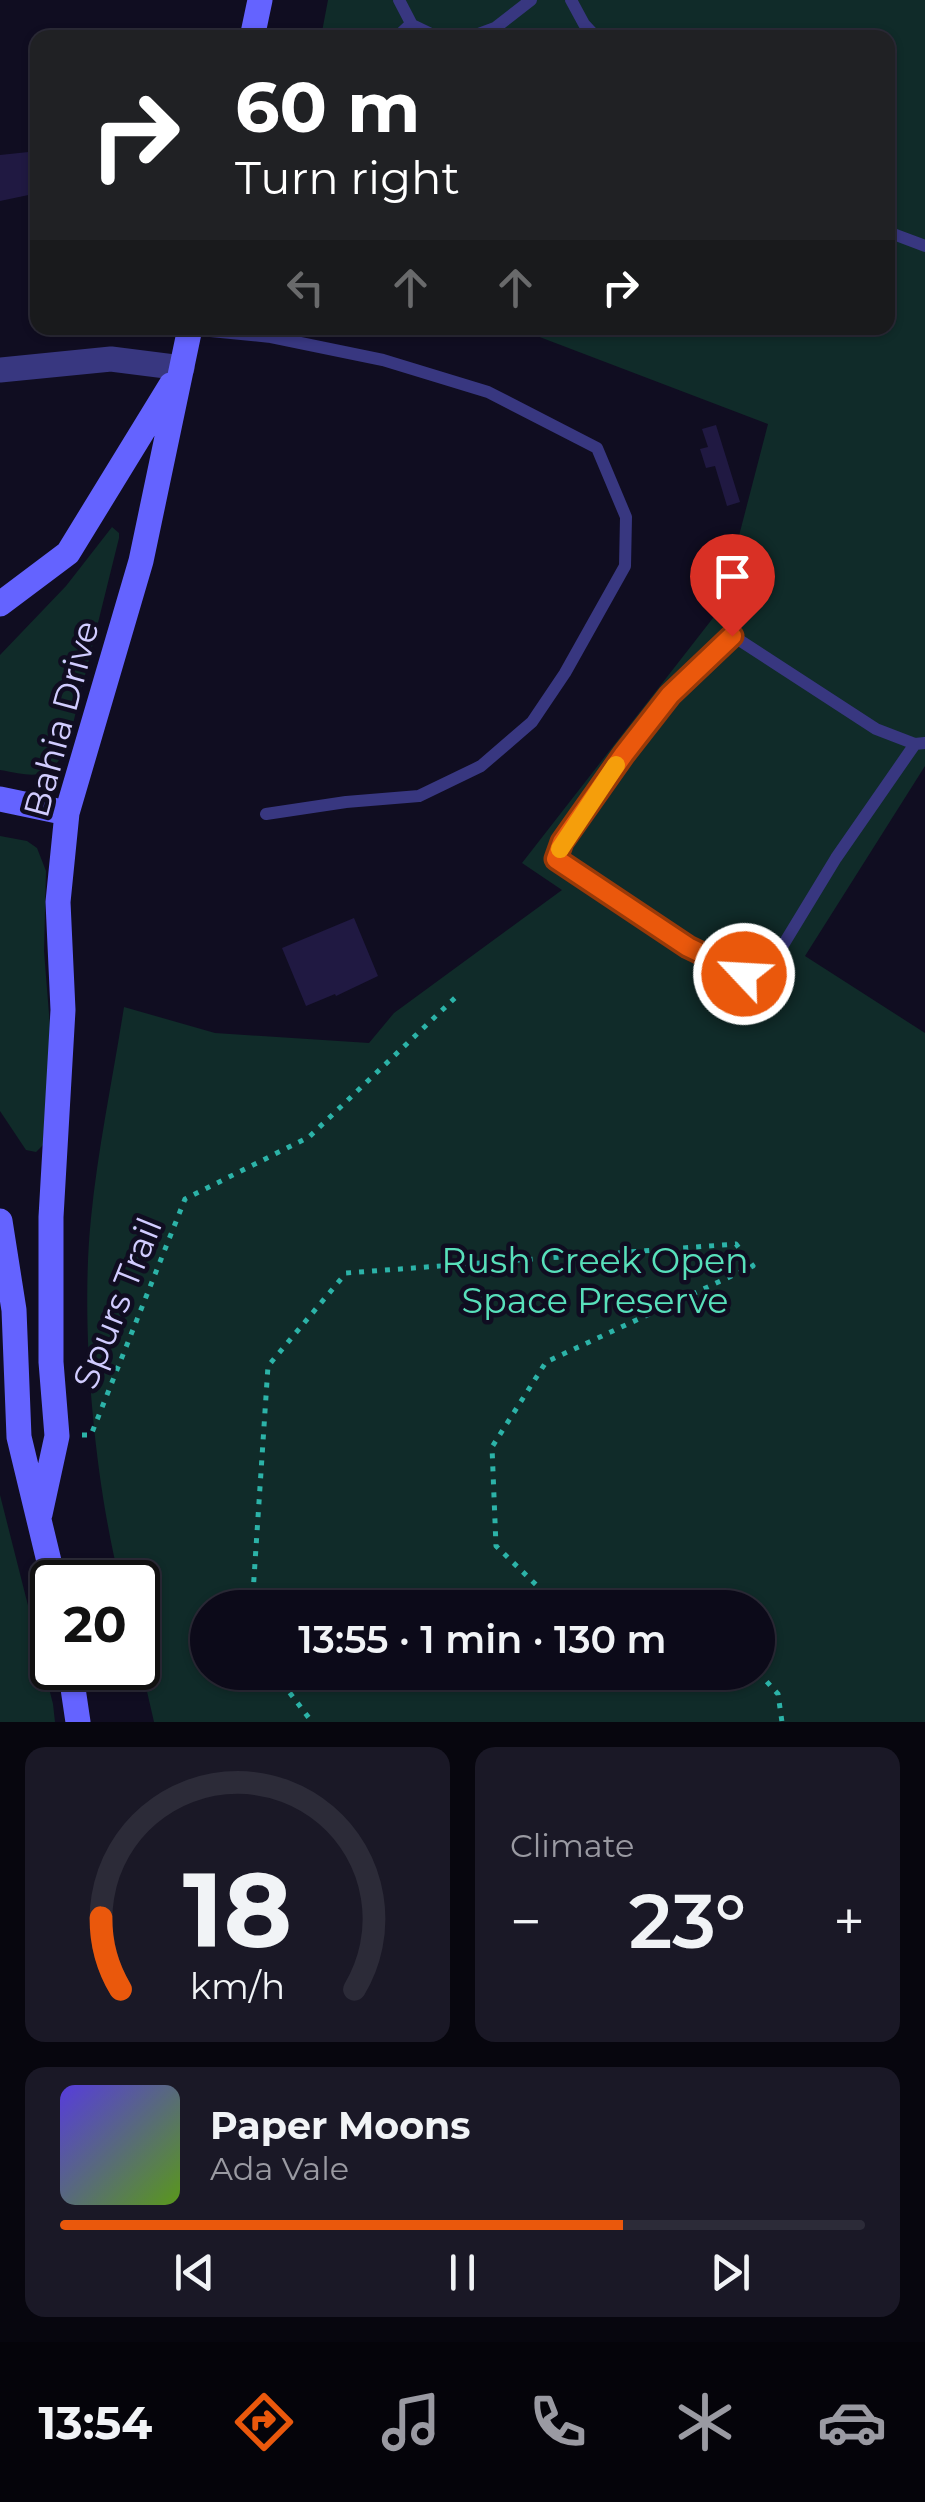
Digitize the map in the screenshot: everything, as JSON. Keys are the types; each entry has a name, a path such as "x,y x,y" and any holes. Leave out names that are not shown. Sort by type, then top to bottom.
{"street":[{"path":"254,30 260,0"},
{"path":"0,370 110,359 182,368 189,335"},
{"name":"Bahia Drive","path":"0,604 68,553 182,368"},
{"name":"Bahia Drive","path":"40,1514 56,1436 51,1362 51,1217 63,1010 58,902 68,813 141,562 182,368"},
{"path":"0,798 68,813"},
{"name":"Bahia Drive","path":"0,1221 14,1310 19,1437 49,1560"},
{"path":"73,1690 78,1722"}],"lane":[{"path":"399,0 411,24 421,30"},
{"path":"490,30 530,0"},
{"path":"571,0 590,30"},
{"path":"405,30 411,24"},
{"path":"895,235 925,246"},
{"path":"253,335 383,360 488,392 597,448 626,517 625,566 565,673 532,722 481,766 419,796 266,814"},
{"path":"732,636 876,729 920,743 836,858 774,960 744,974 688,947 556,859 562,842 670,695 732,636"}],"path":[{"name":"Spurs Trail","path":"56,1436 90,1435 186,1199 309,1137 458,994"},
{"path":"253,1590 268,1366 346,1273 736,1244 753,1266 546,1362 492,1446 496,1546 541,1590"},
{"path":"288,1690 312,1722"},
{"path":"774,1690 782,1722"}],"green space":[{"name":"Rush Creek Open Space Preserve","path":"328,0 925,0 925,766 805,956 925,1033 925,1722 154,1722 147,1690 160,1690 160,1560 115,1560 96,1449 88,1353 91,1218 124,1007 215,1033 369,1043 394,1013 562,890 522,863 720,609 768,424 534,335 895,335 895,30 322,30"},
{"path":"112,527 119,538 67,748 53,767 39,774 0,770 0,655 66,586"},
{"path":"0,836 27,841 37,848 46,871 44,951 51,1039 43,1145 36,1152 26,1150 0,1111"},
{"path":"0,1495 30,1613 30,1690 49,1690 55,1722 0,1722"}],"building":[{"path":"30,152 30,195 0,201 0,155"},
{"path":"716,425 740,502 727,506 715,466 706,468 700,449 708,447 702,429"},
{"path":"354,918 378,976 306,1006 282,948"}],"slow traffic":[{"path":"560,849 616,765"}],"route":[{"path":"732,636 670,695 562,842 556,859 688,947 744,974"}]}
